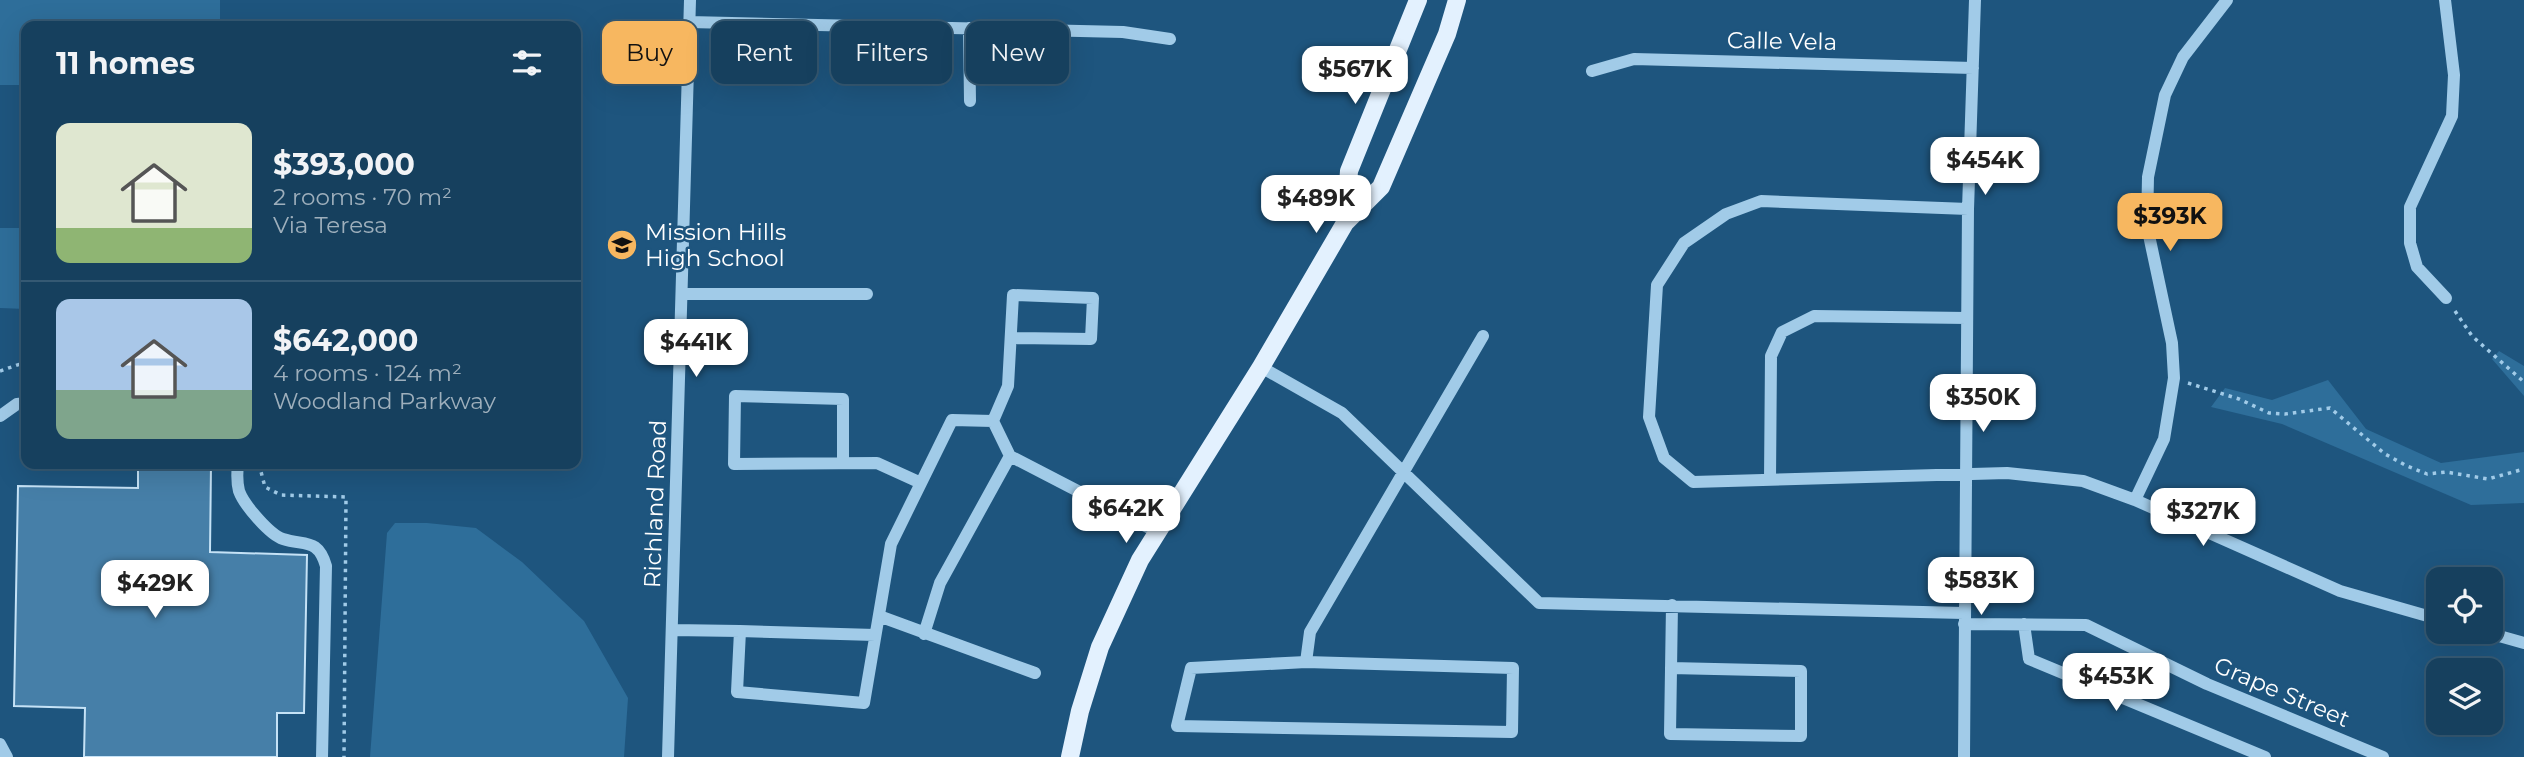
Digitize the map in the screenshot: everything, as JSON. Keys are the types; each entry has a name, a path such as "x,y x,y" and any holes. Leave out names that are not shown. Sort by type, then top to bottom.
{"main road":[{"path":"1345,223 1349,171 1418,0"},
{"path":"1070,757 1080,711 1100,647 1140,560 1261,367 1345,223 1381,187 1447,34 1457,0"}],"street":[{"name":"Richland Road","path":"689,21 690,0"},
{"path":"1964,757 1968,209 1975,0"},
{"path":"2134,500 2164,439 2174,378 2172,343 2147,226 2148,177 2165,96 2183,57 2227,0"},
{"path":"2445,0 2454,75 2452,116 2410,207 2410,243 2417,267 2446,298"},
{"path":"697,22 966,28"},
{"path":"1069,31 1123,32 1170,39"},
{"name":"Calle Vela","path":"1592,71 1633,59 1973,68"},
{"name":"Richland Road","path":"668,757 687,84"},
{"path":"970,84 970,100"},
{"path":"1968,209 1761,201 1726,214 1684,243 1657,285 1649,416 1664,458 1693,482 2007,473 2083,481 2134,500 2340,591 2426,615"},
{"path":"682,294 867,294"},
{"path":"1011,338 1091,339 1093,298 1013,295 1008,386 993,421 1010,456 1157,532"},
{"path":"1770,479 1771,356 1782,332 1814,316 1967,318"},
{"path":"1306,662 1310,632 1483,336"},
{"name":"Grape Street","path":"1261,367 1342,413 1539,603 1672,605 2087,625 2207,684 2383,757"},
{"path":"844,463 843,399 735,396 734,464 877,463 921,483"},
{"path":"0,416 21,404"},
{"path":"740,631 737,692 864,703 891,544 952,420 993,421"},
{"path":"924,634 940,583 1010,456"},
{"path":"238,469 240,493 267,529 282,539 306,542 316,547 326,566 322,757"},
{"path":"1671,668 1801,671 1801,736 1670,734 1671,668 1672,605"},
{"path":"878,616 1035,673"},
{"path":"2024,624 2029,659 2265,757"},
{"path":"672,630 875,635"},
{"path":"2503,637 2524,643"},
{"path":"1306,662 1513,668 1512,732 1177,726 1191,668 1306,662"},
{"path":"0,744 7,757"}],"path":[{"path":"2446,298 2472,336 2524,382"},
{"path":"0,371 21,364"},
{"path":"2174,378 2239,399 2269,413 2285,414 2330,408 2385,454 2427,474 2446,472 2488,479 2524,469"}],"shaded area":[{"path":"0,0 220,0 220,21 21,21 21,85 0,85"},
{"path":"0,228 21,228 21,309 0,308"},
{"path":"2499,351 2524,366 2524,396 2492,359"},
{"path":"2328,380 2366,429 2441,463 2524,452 2524,503 2471,505 2282,424 2211,407 2225,388 2272,400"},
{"path":"395,523 476,528 522,562 584,621 628,698 624,757 370,757 387,533"}],"building":[{"path":"138,469 211,469 210,552 307,555 304,713 277,713 277,757 84,757 85,708 14,706 18,486 138,488"}],"place":[{"name":"Mission Hills High School","path":"622,245"}]}
